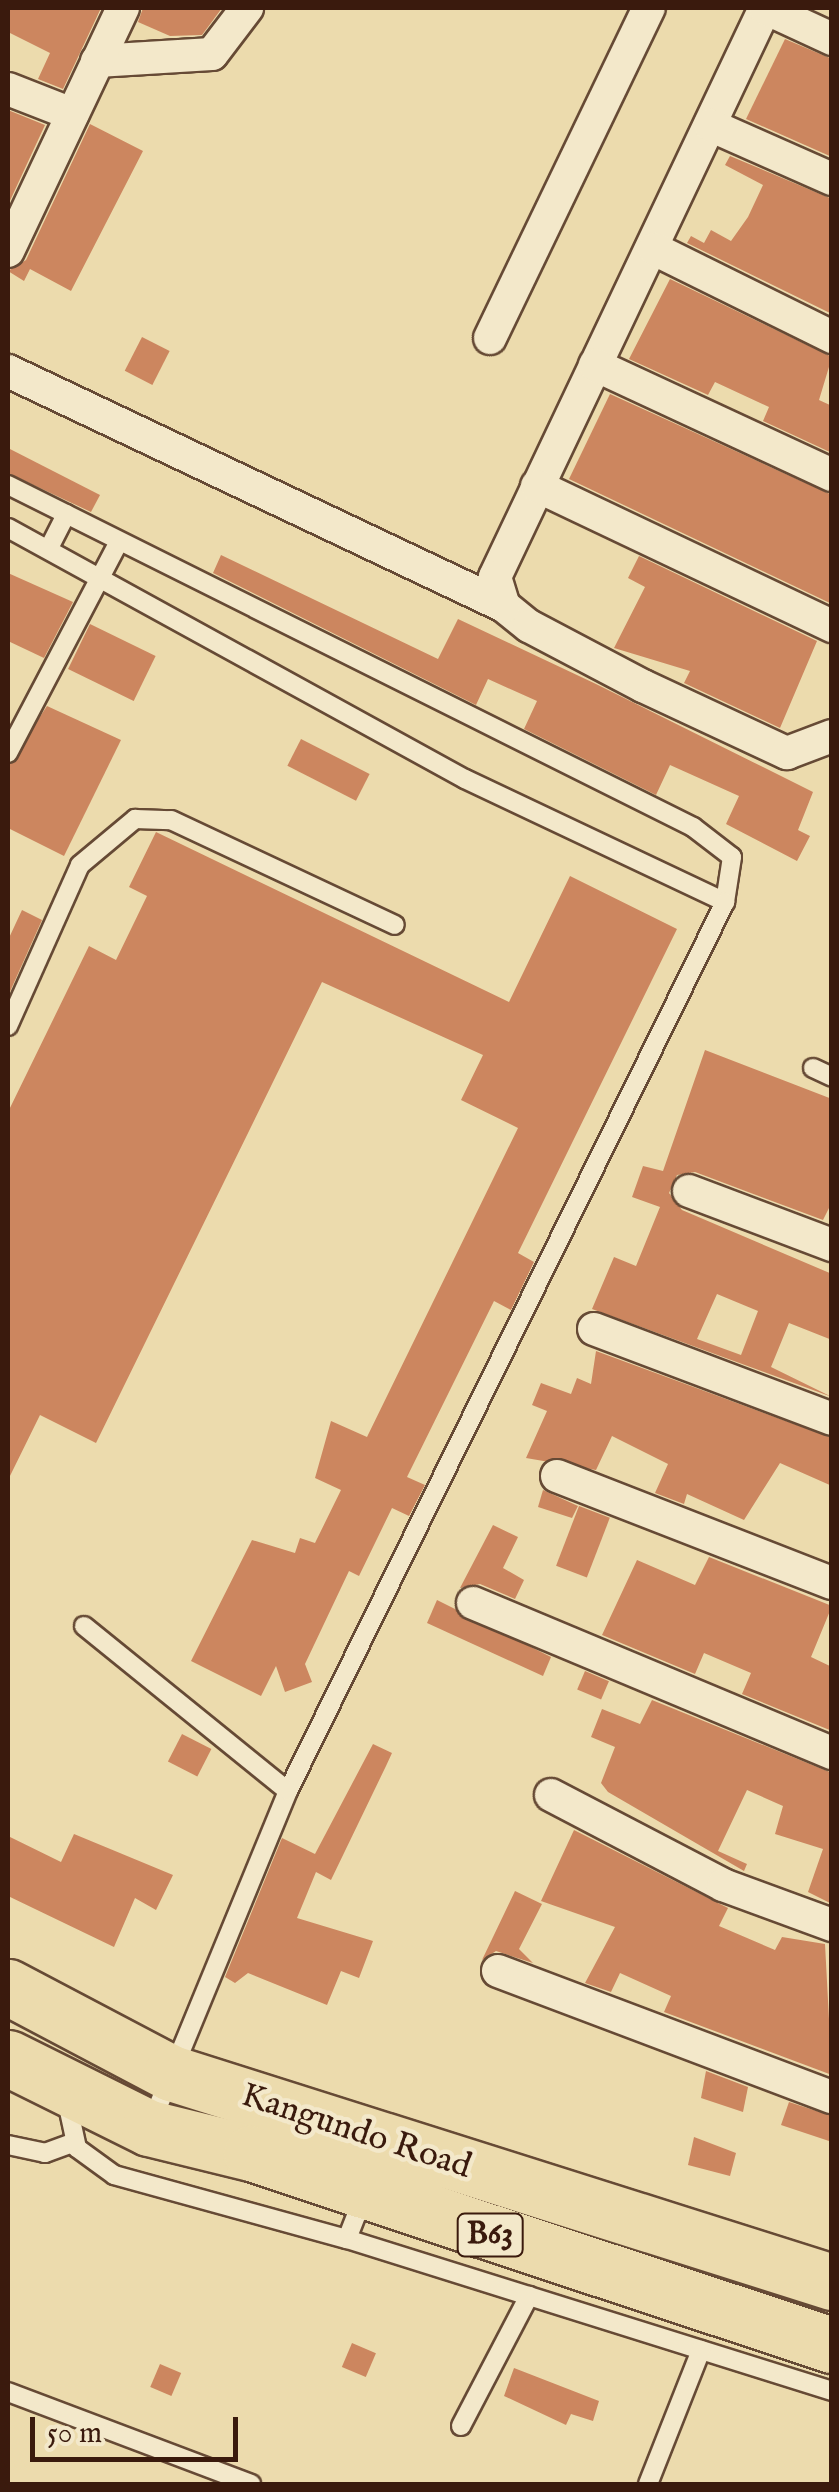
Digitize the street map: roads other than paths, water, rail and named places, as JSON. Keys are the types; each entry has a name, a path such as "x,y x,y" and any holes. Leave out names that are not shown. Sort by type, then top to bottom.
{"highway":[{"name":"Kangundo Road","path":"8,1988 171,2073 832,2282"},
{"name":"Kangundo Road","path":"8,2058 149,2128 355,2217 832,2345"}],"street":[{"path":"8,251 123,8"},
{"path":"97,62 212,54 247,8"},
{"path":"490,338 649,8"},
{"path":"504,606 497,557 654,249 765,8 832,40"},
{"path":"8,89 72,114"},
{"path":"710,124 832,179"},
{"path":"654,249 832,337"},
{"path":"595,365 832,475"},
{"path":"8,371 504,606 573,652 787,753 832,736"},
{"path":"536,486 832,626"},
{"path":"688,1191 832,1244"},
{"path":"594,1329 832,1419"},
{"path":"557,1476 832,1584"},
{"path":"473,1603 832,1753"},
{"path":"551,1795 722,1885 832,1925"},
{"path":"498,1971 832,2098"}],"lane":[{"path":"8,485 693,827 732,857 725,902 288,1791 149,2128"},
{"path":"49,548 66,514"},
{"path":"8,528 465,779 725,902"},
{"path":"8,753 119,542"},
{"path":"8,1026 80,865 135,818 171,820 395,925"},
{"path":"813,1068 832,1077"},
{"path":"84,1626 288,1791"},
{"path":"62,2082 76,2142 114,2175 355,2217 529,2296 832,2391"},
{"path":"8,2146 45,2153 76,2142"},
{"path":"461,2426 529,2296"},
{"path":"648,2484 700,2350"},
{"path":"8,2392 252,2484"}]}
